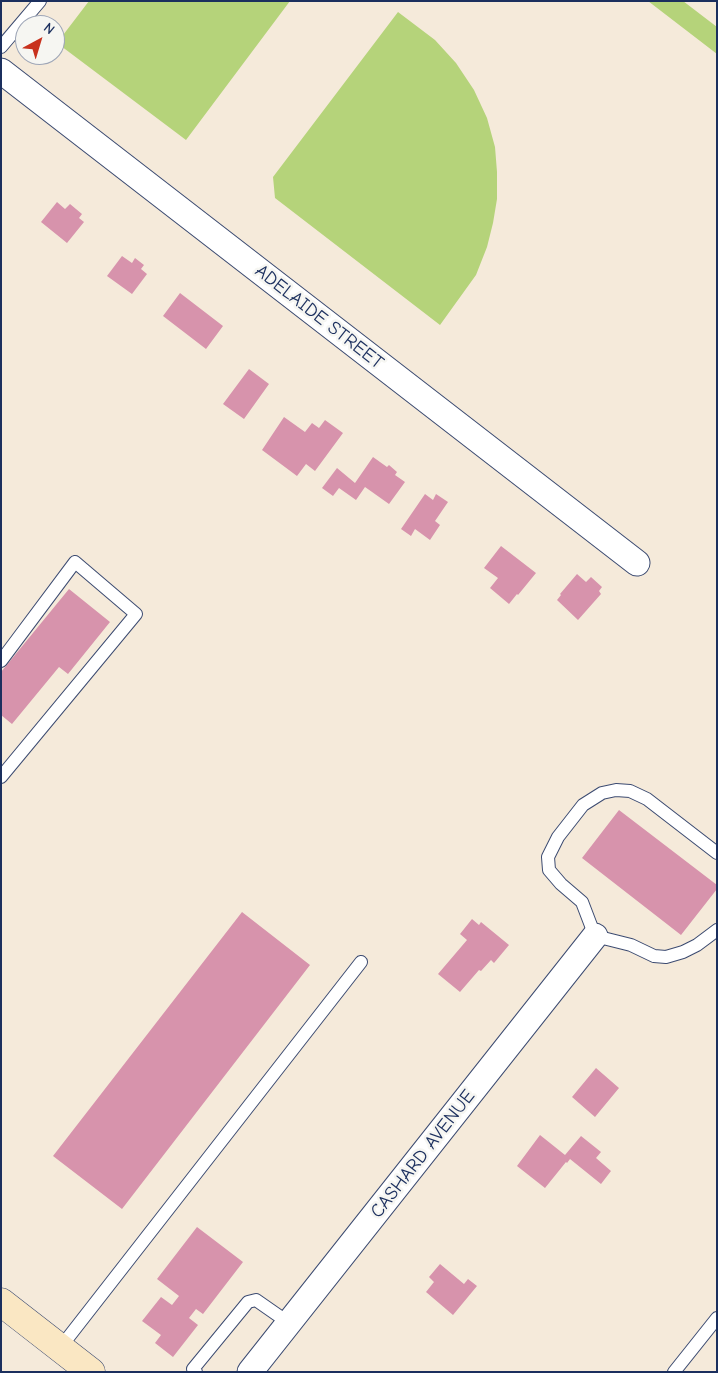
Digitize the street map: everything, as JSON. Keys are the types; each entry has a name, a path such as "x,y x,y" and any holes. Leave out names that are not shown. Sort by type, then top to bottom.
{"street":[{"name":"ADELAIDE STREET","path":"1,71 637,563"},
{"name":"CASHARD AVENUE","path":"250,1372 595,936"},
{"path":"1,1302 91,1372"}],"lane":[{"path":"1,47 40,1"},
{"path":"1,661 75,562 136,614 3,772"},
{"path":"717,853 647,799 630,791 616,790 602,793 583,805 558,837 548,857 549,870 561,884 582,902 595,936 632,945 654,956 666,957 697,945 717,930"},
{"path":"60,1348 361,962"},
{"path":"196,1372 193,1369 248,1302 256,1300 288,1323"},
{"path":"674,1372 717,1318"}],"green space":[{"path":"89,1 290,1 186,140 65,49 65,32"},
{"path":"648,1 683,1 717,27 717,54"},
{"path":"398,12 435,40 456,63 474,90 487,118 495,147 497,199 487,247 476,275 440,325 275,198 273,177"}],"building":[{"path":"57,202 65,209 70,204 82,214 79,218 84,222 67,243 41,222"},
{"path":"122,256 132,263 135,258 144,265 141,269 147,274 132,294 107,276"},
{"path":"180,293 223,326 206,349 163,316"},
{"path":"249,369 269,384 244,419 223,404"},
{"path":"284,417 305,432 312,423 319,428 325,420 343,433 315,471 306,464 297,476 262,450"},
{"path":"373,457 387,467 389,465 397,472 395,475 405,482 389,504 365,487 356,500 339,488 333,496 322,488 337,468 355,483"},
{"path":"425,494 433,500 436,494 448,502 435,521 440,525 430,540 415,529 411,536 401,529"},
{"path":"501,546 536,573 509,604 490,588 498,578 484,568"},
{"path":"577,574 586,582 591,577 602,587 599,591 601,594 578,620 557,600"},
{"path":"69,589 110,622 68,674 59,667 12,724 1,715 1,672"},
{"path":"619,810 717,885 717,889 681,935 582,858"},
{"path":"242,912 310,965 122,1209 53,1156"},
{"path":"472,919 479,925 481,922 509,945 494,963 491,960 481,971 479,970 460,992 438,974 467,940 460,934"},
{"path":"596,1068 619,1088 595,1117 572,1097"},
{"path":"540,1135 565,1155 581,1136 601,1152 596,1158 611,1171 601,1184 570,1159 545,1188 517,1166"},
{"path":"197,1227 243,1262 203,1314 196,1309 189,1318 198,1325 173,1357 155,1343 161,1335 142,1321 161,1297 172,1305 179,1296 157,1279"},
{"path":"440,1264 464,1284 468,1279 477,1286 453,1315 426,1292 434,1282 429,1277"}]}
